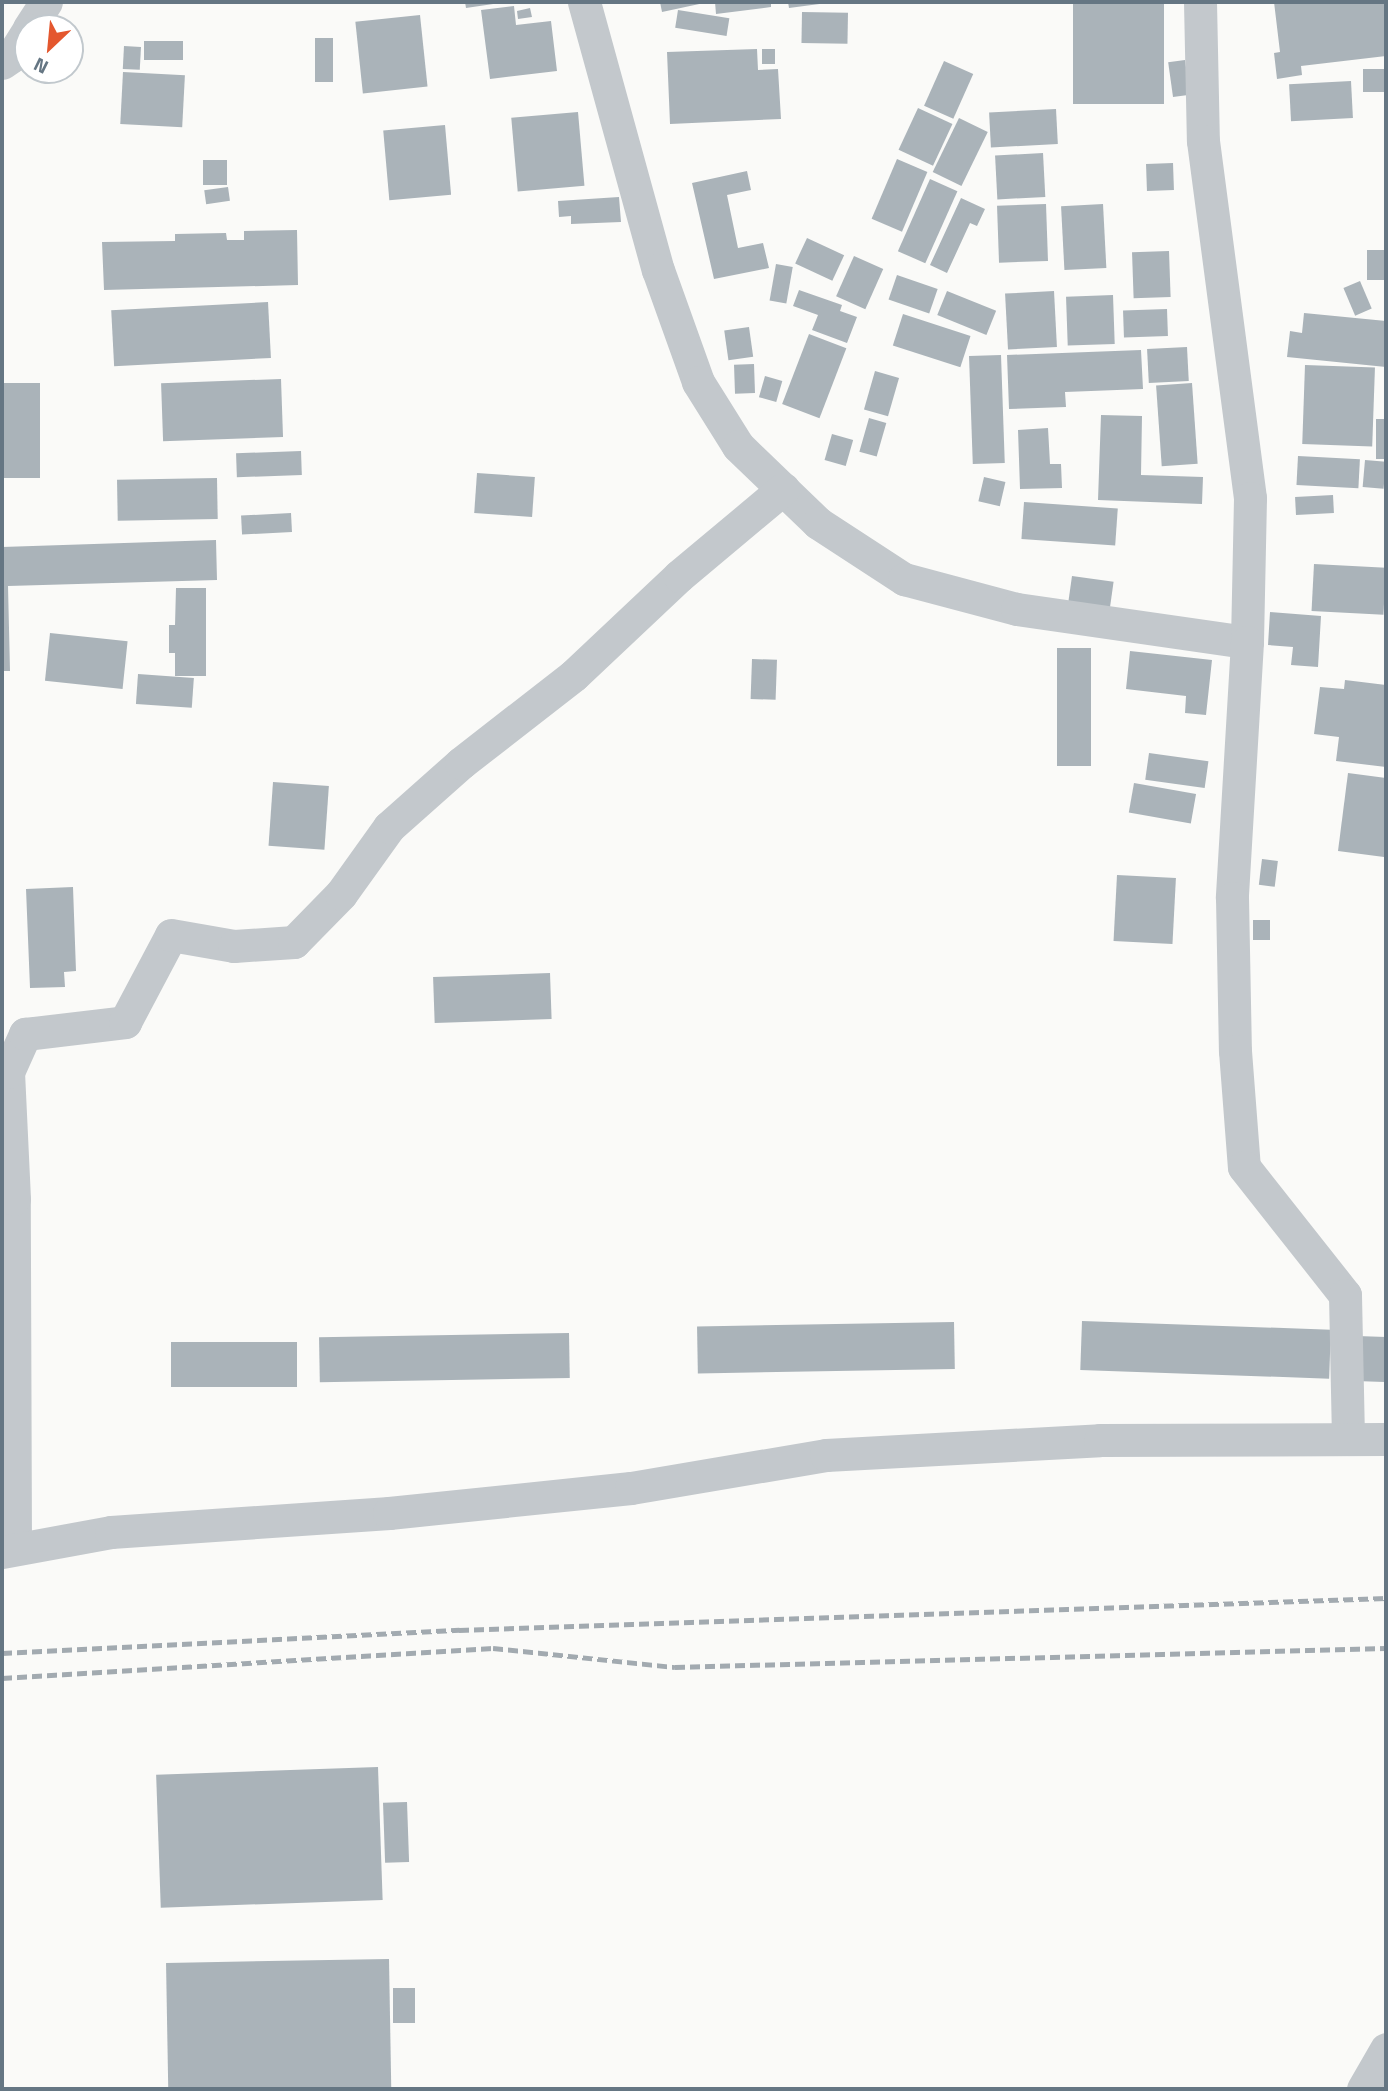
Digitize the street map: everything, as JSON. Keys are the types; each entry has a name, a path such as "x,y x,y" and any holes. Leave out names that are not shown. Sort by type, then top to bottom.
{"street":[{"path":"583,2 658,270 698,382 738,446 818,523 904,579 1017,609 1247,642"},
{"path":"1200,2 1203,141 1250,498 1247,642 1232,898 1235,1051 1244,1167 1345,1295 1348,1438"},
{"path":"783,489 679,576 574,675 461,764 389,827 341,894 294,942 234,946 171,934 125,1022 25,1034 9,1072 14,1199 8,1550 111,1532 389,1513 631,1488 826,1455 1100,1440 1386,1439"}],"building":[{"path":"465,2 500,2 500,3 466,8"},
{"path":"660,2 704,2 704,3 662,12"},
{"path":"715,2 771,2 771,7 716,14"},
{"path":"788,2 827,2 827,3 789,8"},
{"path":"1073,2 1164,2 1164,104 1073,104"},
{"path":"1274,2 1386,2 1386,56 1301,66 1302,75 1277,79 1274,53 1280,52"},
{"path":"514,6 516,25 551,21 557,71 490,79 481,10"},
{"path":"530,8 532,17 518,19 517,11"},
{"path":"678,10 729,18 727,36 675,28"},
{"path":"802,12 848,13 847,44 801,43"},
{"path":"420,15 428,87 363,93 355,22"},
{"path":"315,38 333,38 333,82 315,82"},
{"path":"144,41 183,41 183,60 144,60"},
{"path":"124,46 141,47 140,70 123,69"},
{"path":"757,49 758,70 778,69 781,119 670,124 667,52"},
{"path":"762,49 775,49 775,64 762,64"},
{"path":"1185,60 1190,95 1173,97 1168,62"},
{"path":"944,61 973,74 953,119 924,106"},
{"path":"1363,69 1386,69 1386,92 1363,92"},
{"path":"123,72 185,75 182,127 120,124"},
{"path":"1351,81 1353,118 1291,121 1289,84"},
{"path":"918,108 952,124 933,166 899,150"},
{"path":"1056,109 1058,144 991,147 989,113"},
{"path":"578,112 584,186 518,192 511,118"},
{"path":"959,118 988,132 961,186 933,172"},
{"path":"445,125 451,195 389,200 383,130"},
{"path":"1043,153 1045,197 997,199 995,156"},
{"path":"897,159 927,172 902,232 872,219"},
{"path":"203,160 227,160 227,185 203,185"},
{"path":"1173,163 1174,190 1147,191 1146,164"},
{"path":"747,171 751,190 727,195 738,248 763,243 769,268 714,279 692,183"},
{"path":"930,179 957,191 925,263 898,251"},
{"path":"228,187 230,201 206,204 204,190"},
{"path":"619,197 621,222 571,224 571,216 559,217 558,201"},
{"path":"961,198 985,209 977,226 970,223 947,273 930,265"},
{"path":"1046,204 1048,261 999,263 997,206"},
{"path":"1103,204 1106,268 1064,270 1061,206"},
{"path":"297,230 298,285 104,290 102,242 175,241 175,234 226,233 227,240 244,240 244,231"},
{"path":"807,238 844,255 832,281 795,263"},
{"path":"1367,250 1386,250 1386,280 1367,280"},
{"path":"1169,251 1171,297 1134,298 1132,252"},
{"path":"854,256 883,269 865,309 836,296"},
{"path":"776,264 793,267 786,303 770,300"},
{"path":"897,275 938,289 929,314 889,300"},
{"path":"1360,281 1372,309 1355,316 1343,288"},
{"path":"799,290 842,305 840,311 857,317 847,343 812,330 818,315 793,306"},
{"path":"947,291 996,311 986,335 937,315"},
{"path":"1054,291 1057,347 1008,349 1005,294"},
{"path":"1113,295 1115,344 1068,346 1066,297"},
{"path":"268,302 271,358 114,366 111,310"},
{"path":"1167,309 1168,336 1124,338 1123,311"},
{"path":"1304,313 1386,321 1386,367 1287,357 1290,331 1302,333"},
{"path":"903,314 971,336 960,367 893,345"},
{"path":"749,327 753,357 728,360 724,330"},
{"path":"809,334 846,348 819,418 782,404"},
{"path":"1187,347 1189,381 1149,383 1147,349"},
{"path":"1141,350 1143,389 1065,392 1066,407 1009,409 1007,355"},
{"path":"1001,355 1005,463 973,464 969,356"},
{"path":"754,364 755,393 735,394 734,365"},
{"path":"1305,365 1375,367 1372,446 1302,444"},
{"path":"875,371 899,378 888,416 864,409"},
{"path":"765,376 782,381 776,402 759,397"},
{"path":"281,379 283,437 163,441 161,383"},
{"path":"2,383 40,383 40,478 2,478"},
{"path":"1192,383 1198,464 1162,466 1156,386"},
{"path":"1101,415 1142,416 1141,475 1203,477 1202,504 1098,500"},
{"path":"869,418 886,423 877,457 859,452"},
{"path":"1376,419 1386,419 1386,459 1376,459"},
{"path":"1048,428 1050,464 1061,464 1062,488 1020,489 1018,430"},
{"path":"832,434 853,440 846,466 825,460"},
{"path":"301,451 302,475 237,477 236,453"},
{"path":"1298,456 1360,459 1358,488 1296,485"},
{"path":"1365,460 1386,462 1384,489 1363,487"},
{"path":"477,473 535,477 532,517 474,513"},
{"path":"984,477 1005,482 1000,506 978,501"},
{"path":"217,478 218,519 118,521 117,480"},
{"path":"1333,495 1334,513 1296,515 1295,497"},
{"path":"1024,502 1118,509 1115,545 1021,539"},
{"path":"291,513 292,532 242,535 241,516"},
{"path":"216,540 217,580 8,586 10,671 2,671 2,547"},
{"path":"1314,564 1386,568 1383,615 1312,611"},
{"path":"1072,576 1114,582 1110,609 1068,603"},
{"path":"176,588 206,588 206,676 175,676 175,653 169,653 169,625 175,625"},
{"path":"1270,612 1321,616 1318,667 1291,665 1293,647 1268,645"},
{"path":"50,633 128,641 123,689 45,681"},
{"path":"1057,648 1091,648 1091,766 1057,766"},
{"path":"1130,651 1212,660 1206,715 1185,713 1186,696 1126,689"},
{"path":"752,659 777,660 776,700 751,699"},
{"path":"138,674 194,678 192,708 136,704"},
{"path":"1345,680 1386,685 1386,767 1336,761 1339,737 1314,734 1320,687 1344,689"},
{"path":"1149,753 1208,761 1205,788 1145,780"},
{"path":"1348,773 1386,778 1384,857 1338,851"},
{"path":"273,782 329,786 324,850 269,846"},
{"path":"1134,783 1196,794 1191,823 1129,813"},
{"path":"1262,859 1278,861 1275,887 1259,885"},
{"path":"1117,875 1176,878 1172,944 1114,941"},
{"path":"73,887 76,971 64,972 65,987 30,988 26,889"},
{"path":"1253,920 1270,920 1270,940 1253,940"},
{"path":"550,973 552,1019 435,1023 433,977"},
{"path":"1082,1321 1331,1330 1329,1379 1080,1370"},
{"path":"954,1322 955,1369 698,1373 697,1326"},
{"path":"569,1333 570,1378 320,1382 319,1337"},
{"path":"1357,1336 1386,1337 1384,1382 1355,1381"},
{"path":"171,1342 297,1342 297,1387 171,1387"},
{"path":"378,1767 383,1900 161,1908 156,1775"},
{"path":"407,1802 409,1862 385,1863 383,1803"},
{"path":"389,1959 391,2089 168,2089 166,1963"},
{"path":"393,1988 415,1988 415,2023 393,2023"}],"railway":[{"path":"2,1653 459,1630 1386,1598"},
{"path":"2,1678 493,1648 675,1667 1386,1648"}]}
